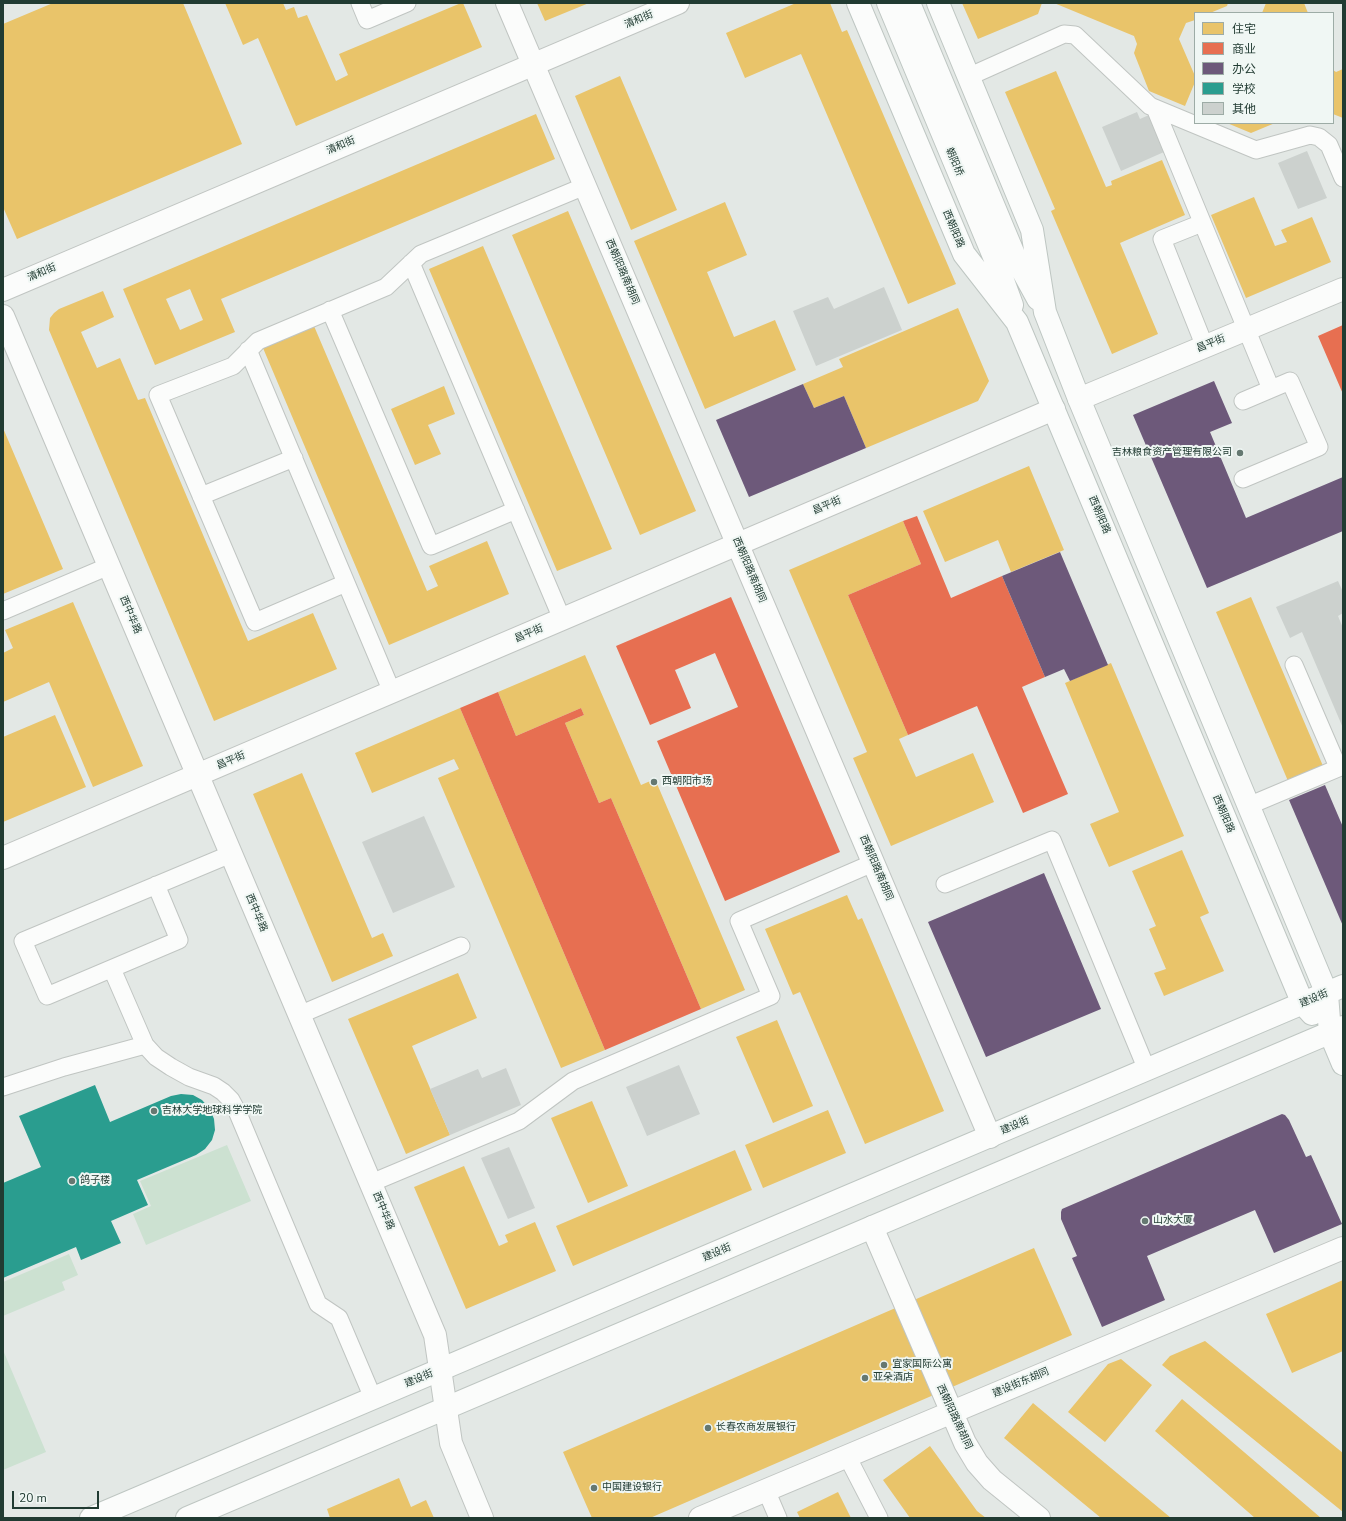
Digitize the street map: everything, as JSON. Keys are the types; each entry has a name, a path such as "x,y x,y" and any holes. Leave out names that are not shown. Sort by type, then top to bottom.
{"street":[{"name":"西朝阳路南胡同","path":"507,3 990,1137"},
{"name":"清和街","path":"3,290 678,3"},
{"name":"西朝阳路","path":"858,3 964,254 1017,322 1303,1004 1336,1030"},
{"name":"朝阳桥","path":"888,3 1015,257 1045,312"},
{"name":"朝阳桥","path":"908,3 1017,322"},
{"name":"西朝阳路","path":"938,3 1032,230 1045,312 1079,399 1248,806 1335,990 1336,1030 1343,1064"},
{"name":"昌平街","path":"1079,399 1343,289"},
{"name":"西中华路","path":"3,316 435,1335 450,1443 482,1518"},
{"name":"昌平街","path":"3,858 1054,409"},
{"name":"建设街","path":"91,1518 1335,990"},
{"path":"187,1518 1336,1030"},
{"name":"西朝阳路南胡同","path":"872,1227 965,1443 977,1463 992,1480 1039,1518"},
{"name":"建设街东胡同","path":"700,1518 1343,1248"}],"lane":[{"path":"360,3 367,20 407,3"},
{"path":"968,77 1064,34 1075,35 1150,106 1256,150 1310,135 1319,137 1329,145 1343,178"},
{"path":"1155,108 1271,389"},
{"path":"346,583 255,622 158,395 233,366 258,341 386,287 421,254 585,186"},
{"path":"1202,223 1162,239 1205,347"},
{"path":"411,263 562,619"},
{"path":"330,310 431,546 516,510"},
{"path":"248,350 392,692"},
{"path":"1243,401 1290,381 1319,447 1243,479"},
{"path":"201,496 294,458"},
{"path":"3,611 109,566"},
{"path":"1248,806 1341,766 1294,664"},
{"path":"944,884 1052,840 1147,1070"},
{"path":"156,885 179,940 47,996 23,941 156,885 231,854"},
{"path":"371,1184 519,1120 573,1082 771,996 739,921 873,863"},
{"path":"300,1015 461,946"},
{"path":"112,968 145,1045 156,1057 170,1067 188,1077 214,1086 231,1100 240,1118 318,1304 339,1318 373,1398"},
{"path":"3,1088 64,1067 145,1045"},
{"path":"847,1456 879,1518"},
{"path":"766,1490 778,1518"}],"green space":[{"path":"227,1145 251,1201 146,1245 133,1214 151,1206 140,1181"},
{"path":"69,1254 78,1275 62,1282 65,1290 3,1316 3,1282"},
{"path":"3,1350 46,1452 3,1470"}],"building: 住宅":[{"path":"53,3 183,3 242,144 17,239 3,207 3,24"},
{"path":"225,3 283,3 286,10 294,7 298,18 307,15 336,81 348,75 339,54 461,3 463,3 482,47 296,126 258,38 243,45"},
{"path":"537,3 589,3 545,21"},
{"path":"796,3 830,3 842,32 847,30 956,284 908,304 801,54 745,78 726,33"},
{"path":"962,3 1042,3 1038,14 978,39"},
{"path":"1054,3 1228,3 1227,6 1212,12 1194,12 1194,20 1186,23 1179,39 1194,74 1194,84 1185,106 1149,91 1134,53 1137,44 1134,36"},
{"path":"1266,3 1304,3 1308,12 1262,12"},
{"path":"1343,69 1343,118 1334,114 1334,71 1336,72"},
{"path":"1056,71 1106,187 1112,185 1111,181 1162,160 1185,215 1120,243 1158,334 1112,354 1051,211 1055,209 1005,92"},
{"path":"620,76 677,210 631,230 575,96"},
{"path":"536,114 555,159 221,299 235,332 155,365 123,289","holes":["190,289 203,320 180,330 166,299"]},
{"path":"1229,124 1273,124 1251,133"},
{"path":"1254,197 1275,246 1287,242 1281,230 1312,217 1331,262 1246,298 1211,215"},
{"path":"725,202 747,255 707,272 734,337 775,320 796,370 705,409 634,241"},
{"path":"568,211 696,511 640,535 512,235"},
{"path":"483,246 612,549 557,571 429,269"},
{"path":"103,291 114,317 81,332 97,368 120,358 138,400 145,398 248,641 313,613 337,669 214,721 49,330 50,318 59,309"},
{"path":"958,308 989,381 978,401 866,448 844,396 814,408 803,384 843,367 839,359"},
{"path":"314,326 427,591 438,586 429,566 487,541 509,594 389,645 263,348"},
{"path":"444,386 455,414 428,425 441,454 415,465 391,409"},
{"path":"3,428 63,569 3,594"},
{"path":"1029,466 1064,550 1011,572 998,540 945,562 923,511"},
{"path":"903,521 921,564 848,595 908,735 899,739 916,777 973,753 994,802 891,846 853,758 867,752 789,570"},
{"path":"1251,597 1323,766 1288,781 1216,612"},
{"path":"73,602 143,766 93,787 49,682 3,702 3,653 13,648 5,630"},
{"path":"585,655 641,785 655,779 745,990 701,1009 611,798 599,803 565,723 584,715 581,708 516,736 498,692"},
{"path":"1111,663 1184,836 1109,867 1090,824 1119,812 1065,683"},
{"path":"460,708 605,1050 561,1068 438,778 459,769 454,759 372,793 355,753"},
{"path":"55,715 86,787 3,822 3,737"},
{"path":"302,773 372,938 383,933 393,956 332,982 253,794"},
{"path":"1182,850 1209,913 1200,917 1224,971 1164,996 1154,973 1166,969 1149,929 1156,926 1132,871"},
{"path":"847,895 858,920 862,918 944,1111 865,1144 800,992 793,995 765,929"},
{"path":"458,973 477,1018 412,1046 450,1135 406,1154 348,1019"},
{"path":"777,1020 813,1106 773,1123 736,1037"},
{"path":"592,1101 628,1186 588,1203 551,1118"},
{"path":"828,1110 846,1153 763,1188 745,1145"},
{"path":"735,1150 752,1190 573,1266 556,1226"},
{"path":"464,1166 499,1246 508,1242 505,1235 535,1222 556,1271 466,1309 414,1187"},
{"name":"宜家国际公寓","path":"1034,1248 1072,1335 650,1518 592,1518 563,1452"},
{"path":"1343,1280 1343,1351 1292,1373 1266,1314"},
{"path":"1205,1341 1343,1453 1343,1512 1162,1365 1170,1356"},
{"path":"1121,1359 1152,1385 1105,1442 1068,1412 1108,1364"},
{"path":"1182,1399 1321,1518 1255,1518 1155,1431"},
{"path":"1033,1403 1171,1518 1101,1518 1004,1438"},
{"path":"930,1446 977,1511 986,1518 910,1518 883,1480"},
{"path":"399,1478 411,1507 426,1500 434,1518 330,1518 327,1509"},
{"path":"838,1492 851,1518 800,1518 797,1512"}],"building: 商业":[{"path":"1343,325 1343,394 1318,336"},
{"path":"917,516 951,598 1002,576 1045,677 1022,687 1068,794 1023,813 977,706 908,735 848,595 921,564 903,521"},
{"path":"731,597 840,852 725,901 657,741 738,707 715,653 675,670 691,708 650,725 616,646"},
{"path":"498,692 516,736 581,708 584,715 565,723 599,803 611,798 701,1009 605,1050 460,708"}],"building: 办公":[{"path":"1214,381 1232,423 1210,432 1246,518 1343,477 1343,531 1207,588 1133,415"},
{"path":"803,384 814,408 844,396 866,448 749,497 716,420"},
{"path":"1060,552 1108,665 1070,681 1064,669 1045,677 1002,576"},
{"path":"1325,785 1343,827 1343,926 1289,800"},
{"path":"1044,873 1101,1009 986,1057 928,922"},
{"name":"山水大厦","path":"1282,1114 1289,1120 1306,1157 1311,1155 1342,1224 1274,1253 1255,1210 1147,1256 1165,1300 1102,1327 1072,1258 1077,1256 1061,1219 1062,1209"}],"building: 学校":[{"name":"鸽子楼","path":"95,1085 110,1122 171,1096 181,1094 193,1095 202,1100 210,1109 214,1119 215,1130 212,1140 205,1149 196,1155 137,1180 148,1205 111,1221 121,1243 81,1260 76,1247 3,1278 3,1183 41,1167 19,1116"}],"building: 其他":[{"path":"1137,112 1140,119 1149,115 1164,152 1121,171 1102,127"},
{"path":"1307,151 1327,198 1298,209 1278,163"},
{"path":"884,287 902,330 816,366 793,311 828,297 834,309"},
{"path":"1338,581 1343,592 1343,613 1338,616 1343,628 1343,728 1302,632 1290,638 1276,607"},
{"path":"424,816 455,887 393,913 362,842"},
{"path":"679,1065 700,1114 647,1136 626,1087"},
{"path":"506,1068 521,1105 450,1135 430,1089 478,1069 482,1078"},
{"path":"509,1147 535,1208 508,1219 481,1158"}],"place":[{"name":"吉林粮食资产管理有限公司","path":"1240,453"},
{"name":"西朝阳市场","path":"654,782"},
{"name":"吉林大学地球科学学院","path":"154,1111"},
{"name":"鸽子楼","path":"72,1181"},
{"name":"山水大厦","path":"1145,1221"},
{"name":"宜家国际公寓","path":"884,1365"},
{"name":"亚朵酒店","path":"865,1378"},
{"name":"长春农商发展银行","path":"708,1428"},
{"name":"中国建设银行","path":"594,1488"}]}
